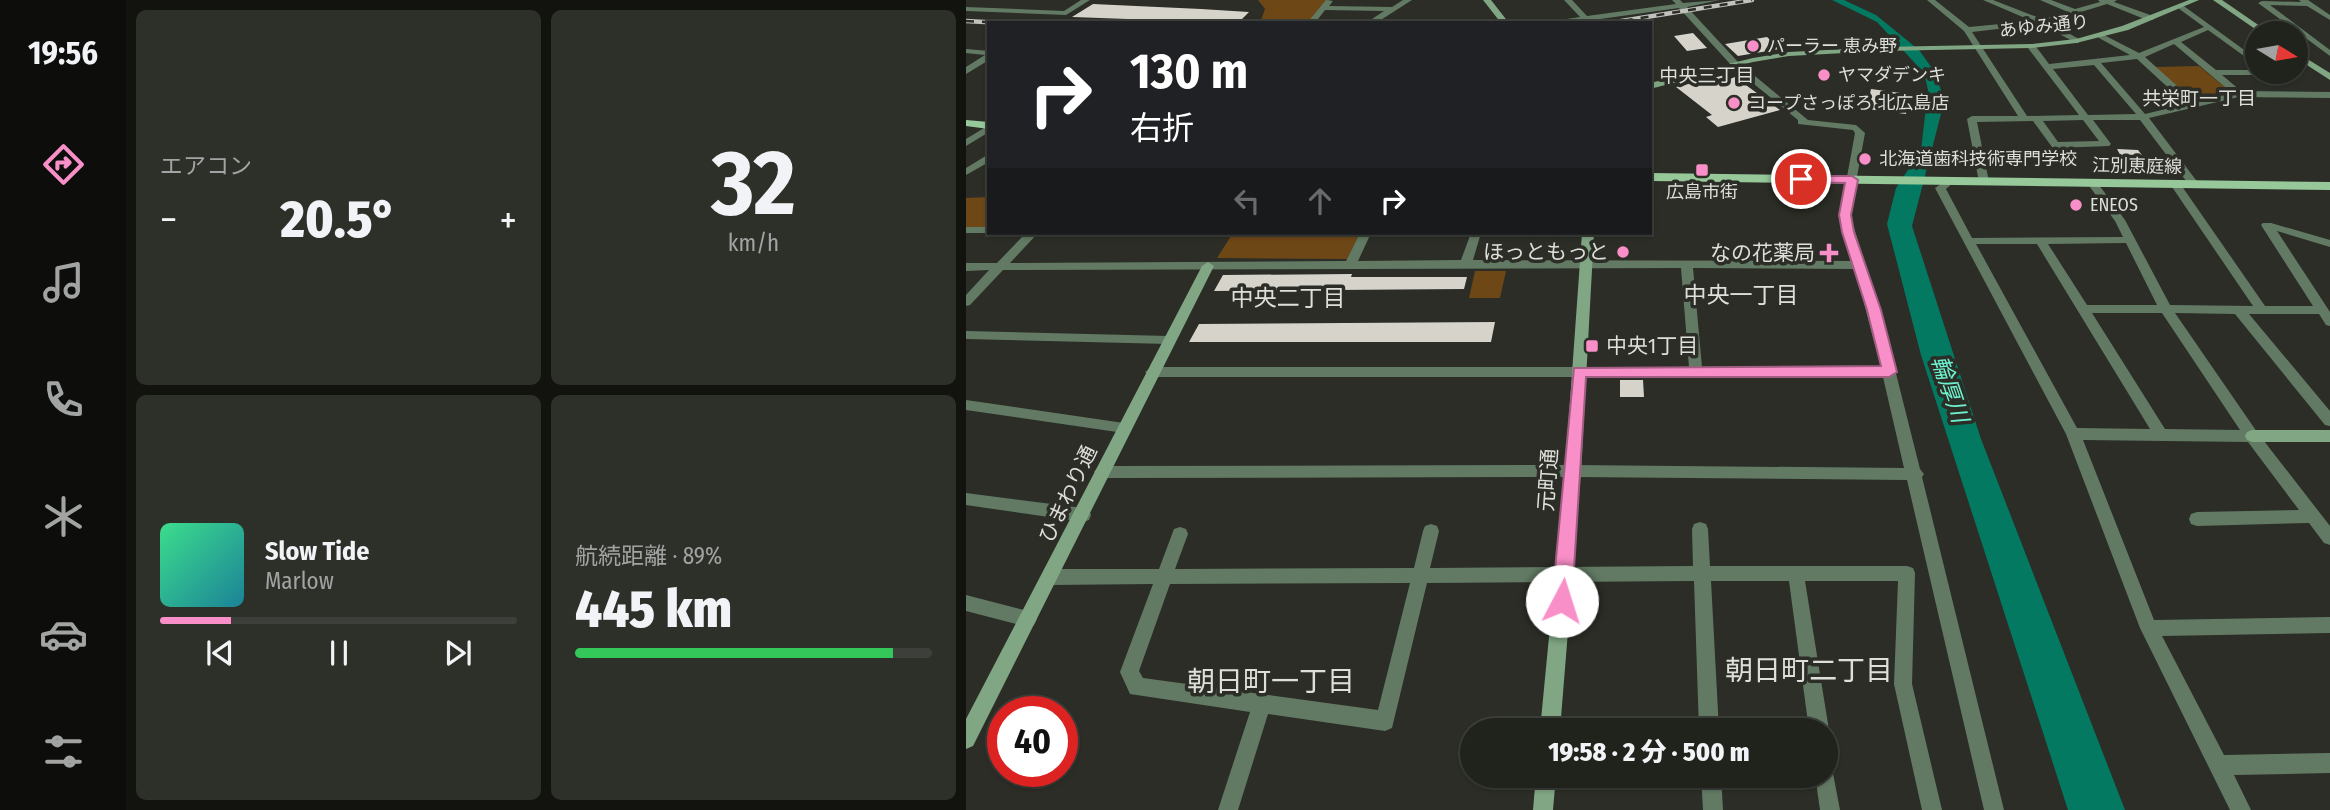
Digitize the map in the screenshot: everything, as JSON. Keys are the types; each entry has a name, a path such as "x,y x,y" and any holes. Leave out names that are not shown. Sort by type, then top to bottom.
{"main road":[{"path":"966,124 987,127"},
{"name":"江別恵庭線","path":"1652,177 2330,186"}],"street":[{"path":"966,9 1066,13 1086,0"},
{"path":"1313,21 1330,0"},
{"path":"1373,21 1408,0"},
{"path":"1476,0 1492,21"},
{"path":"1488,0 1504,21"},
{"path":"1568,0 1586,19"},
{"path":"1564,21 1716,0"},
{"path":"1931,0 1967,30 2024,118"},
{"path":"1987,0 2042,22 2076,41"},
{"path":"2044,0 2078,13"},
{"name":"あゆみ通り","path":"1735,64 1789,54 2031,46 2076,41 2102,36 2195,0"},
{"path":"2217,0 2248,21"},
{"path":"1967,30 2042,22 2078,13 2107,1 2150,18"},
{"path":"2330,18 2306,2 2262,3 2330,54"},
{"path":"1680,3 1735,64 1802,121 1856,128 1858,131 1845,215 1874,310 1916,474 1994,810"},
{"path":"2181,6 2245,54"},
{"path":"1628,7 1636,13"},
{"path":"1324,8 1394,9"},
{"path":"2048,67 2139,56 2210,27"},
{"path":"2102,36 2139,56 2193,105"},
{"path":"2175,41 2239,94"},
{"path":"2031,46 2106,144 2055,145 2036,118"},
{"path":"2237,48 2245,48"},
{"path":"966,51 987,55"},
{"path":"966,71 987,56"},
{"path":"2308,62 2330,77"},
{"path":"2097,63 2143,117 2194,184"},
{"path":"1652,85 1735,64"},
{"path":"2214,73 2245,72"},
{"path":"1984,182 1972,120 2143,117 2239,94 2330,95"},
{"path":"966,143 987,128"},
{"path":"966,173 987,158"},
{"path":"1946,181 1940,188 2073,434 2148,628 2241,810"},
{"path":"2092,183 2120,220 2166,310 2252,436 2330,538"},
{"path":"2175,184 2263,310"},
{"path":"2330,244 2267,225 2320,310 2330,321"},
{"path":"966,230 987,230"},
{"path":"966,302 1030,235"},
{"path":"1350,265 1364,235"},
{"path":"1466,264 1475,235"},
{"name":"元町通","path":"1551,718 1573,471 1588,235"},
{"path":"2041,240 2160,434"},
{"path":"1971,241 2129,240"},
{"path":"1687,264 1696,370"},
{"path":"966,267 1860,265"},
{"name":"ひまわり通","path":"966,740 1208,266"},
{"path":"2085,309 2320,310"},
{"path":"2239,310 2330,421"},
{"path":"966,336 1168,340"},
{"path":"1152,372 1889,372"},
{"path":"966,405 1124,428"},
{"path":"2073,434 2330,436"},
{"path":"1102,472 1573,471 1916,474"},
{"path":"966,499 1083,515"},
{"path":"2197,519 2314,516"},
{"path":"1700,528 1708,718"},
{"path":"1180,534 1129,673 1137,687 1385,721 1431,531"},
{"path":"1796,573 1817,718"},
{"path":"1050,577 1165,574 1907,573 1903,684 1932,810"},
{"path":"966,603 1028,619"},
{"path":"2148,628 2330,625"},
{"path":"1228,810 1262,703"},
{"path":"2218,765 2330,762"},
{"path":"1543,810 1545,788"},
{"path":"1712,788 1713,810"},
{"path":"1827,788 1830,810"}],"shaded area":[{"path":"1258,0 1330,0 1313,21 1261,21 1265,9"},
{"path":"2199,66 2232,93 2194,102 2155,67"},
{"path":"987,197 987,229 966,230 966,198"},
{"path":"1232,235 1359,235 1347,259 1217,258"},
{"path":"1475,271 1506,271 1500,298 1469,298"}],"water":[{"name":"輪厚川","path":"1832,0 1844,0 1876,15 1919,50 1934,71 1941,90 1942,110 1912,226 1981,439 2125,810 2068,810 1921,355 1887,224 1896,188 1921,150 1928,90 1924,73 1877,22"}],"building":[{"path":"1093,4 1249,12 1240,21 1072,17"},
{"path":"1693,33 1707,48 1687,51 1674,36"},
{"name":"パーラー 恵み野","path":"1767,37 1780,49 1738,56 1725,44"},
{"name":"コープさっぽろ 北広島店","path":"1725,75 1730,79 1735,77 1780,110 1718,127 1706,117 1712,115 1676,87"},
{"path":"1871,89 1908,94 1906,114 1867,109"},
{"path":"2117,149 2138,150 2153,170 2132,169 2129,164 2125,164"},
{"path":"1352,274 1351,277 1467,277 1464,289 1214,291 1223,275"},
{"path":"1495,322 1491,342 1189,342 1199,324"},
{"path":"1620,380 1643,380 1644,397 1620,397"}],"railway":[{"path":"1621,21 1752,0"},
{"path":"966,21 987,22"}],"place":[{"name":"パーラー 恵み野","path":"1753,46"},
{"name":"ヤマダデンキ","path":"1824,75"},
{"name":"コープさっぽろ 北広島店","path":"1734,103"},
{"name":"北海道歯科技術専門学校","path":"1865,159"},
{"name":"広島市街","path":"1702,170"},
{"name":"ENEOS","path":"2076,205"},
{"name":"ほっともっと","path":"1623,252"},
{"name":"なの花薬局","path":"1829,253"},
{"name":"中央1丁目","path":"1592,346"}],"district":[{"name":"中央三丁目","path":"1707,75"},
{"name":"共栄町一丁目","path":"2199,98"},
{"name":"中央一丁目","path":"1741,295"},
{"name":"中央二丁目","path":"1288,298"},
{"name":"朝日町二丁目","path":"1809,670"},
{"name":"朝日町一丁目","path":"1271,681"}],"route":[{"path":"1562,601 1579,372 1889,372 1874,310 1848,232 1845,215 1852,180 1801,179"}]}
